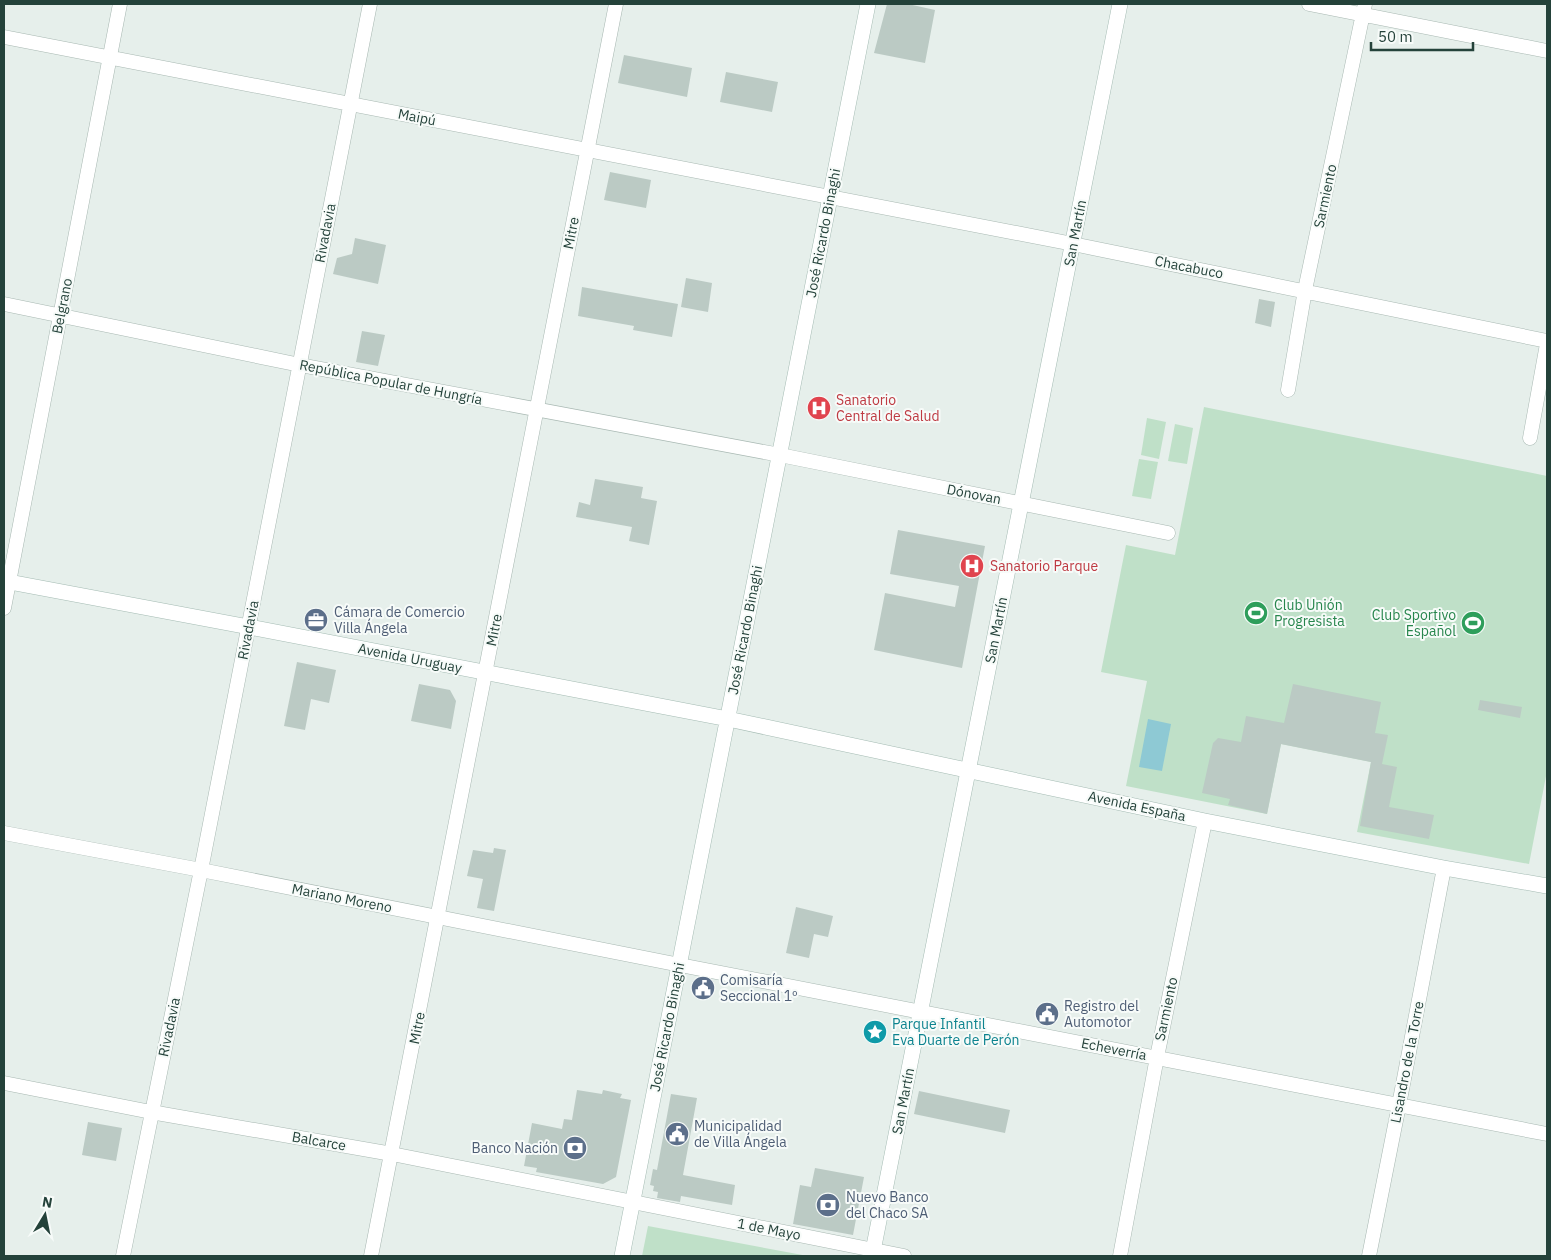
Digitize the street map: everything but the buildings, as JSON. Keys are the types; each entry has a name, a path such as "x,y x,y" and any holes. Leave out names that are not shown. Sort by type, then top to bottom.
{"street":[{"name":"Belgrano","path":"4,608 6,582 61,316 108,57 120,4"},
{"name":"Rivadavia","path":"123,1256 249,627 370,4"},
{"name":"Mitre","path":"372,1256 616,4"},
{"name":"José Ricardo Binaghi","path":"622,1256 868,4"},
{"name":"San Martín","path":"872,1253 1120,4"},
{"path":"1309,4 1363,9 1547,51"},
{"name":"Sarmiento","path":"1288,390 1305,290 1363,9"},
{"name":"Maipú","path":"4,37 830,197"},
{"name":"Chacabuco","path":"830,197 1305,290 1547,342"},
{"name":"República Popular de Hungría","path":"4,304 300,365 780,455"},
{"path":"1530,438 1547,342"},
{"name":"Dónovan","path":"780,455 1168,533"},
{"name":"Avenida Uruguay","path":"6,582 728,719"},
{"name":"Avenida España","path":"728,719 1205,821 1444,868 1547,886"},
{"name":"Sarmiento","path":"1120,1256 1156,1057 1205,821"},
{"name":"Mariano Moreno","path":"4,833 680,965"},
{"name":"Lisandro de la Torre","path":"1369,1256 1444,868"},
{"name":"Echeverría","path":"680,965 1547,1134"},
{"name":"Balcarce","path":"4,1083 151,1112 392,1154 633,1202"},
{"name":"1 de Mayo","path":"633,1202 872,1253 904,1256"}],"green space":[{"name":"Club Unión Progresista","path":"1204,407 1547,476 1547,771 1529,864 1357,832 1371,762 1281,744 1267,814 1126,786 1147,681 1101,672 1126,545 1175,555"},
{"path":"1147,418 1166,422 1159,459 1141,455"},
{"path":"1175,424 1193,428 1187,464 1168,461"},
{"path":"1139,459 1158,462 1151,499 1132,496"},
{"path":"648,1226 808,1256 642,1256"}],"water":[{"path":"1148,719 1171,724 1162,771 1139,767"}],"place":[{"name":"Sanatorio Central de Salud","path":"819,408"},
{"name":"Sanatorio Parque","path":"972,566"},
{"name":"Club Unión Progresista","path":"1256,613"},
{"name":"Cámara de Comercio Villa Ángela","path":"316,620"},
{"name":"Club Sportivo Español","path":"1473,623"},
{"name":"Comisaría Seccional 1º","path":"703,988"},
{"name":"Registro del Automotor","path":"1047,1014"},
{"name":"Parque Infantil Eva Duarte de Perón","path":"875,1032"},
{"name":"Municipalidad de Villa Ángela","path":"677,1134"},
{"name":"Banco Nación","path":"575,1148"},
{"name":"Nuevo Banco del Chaco SA","path":"828,1205"}]}
